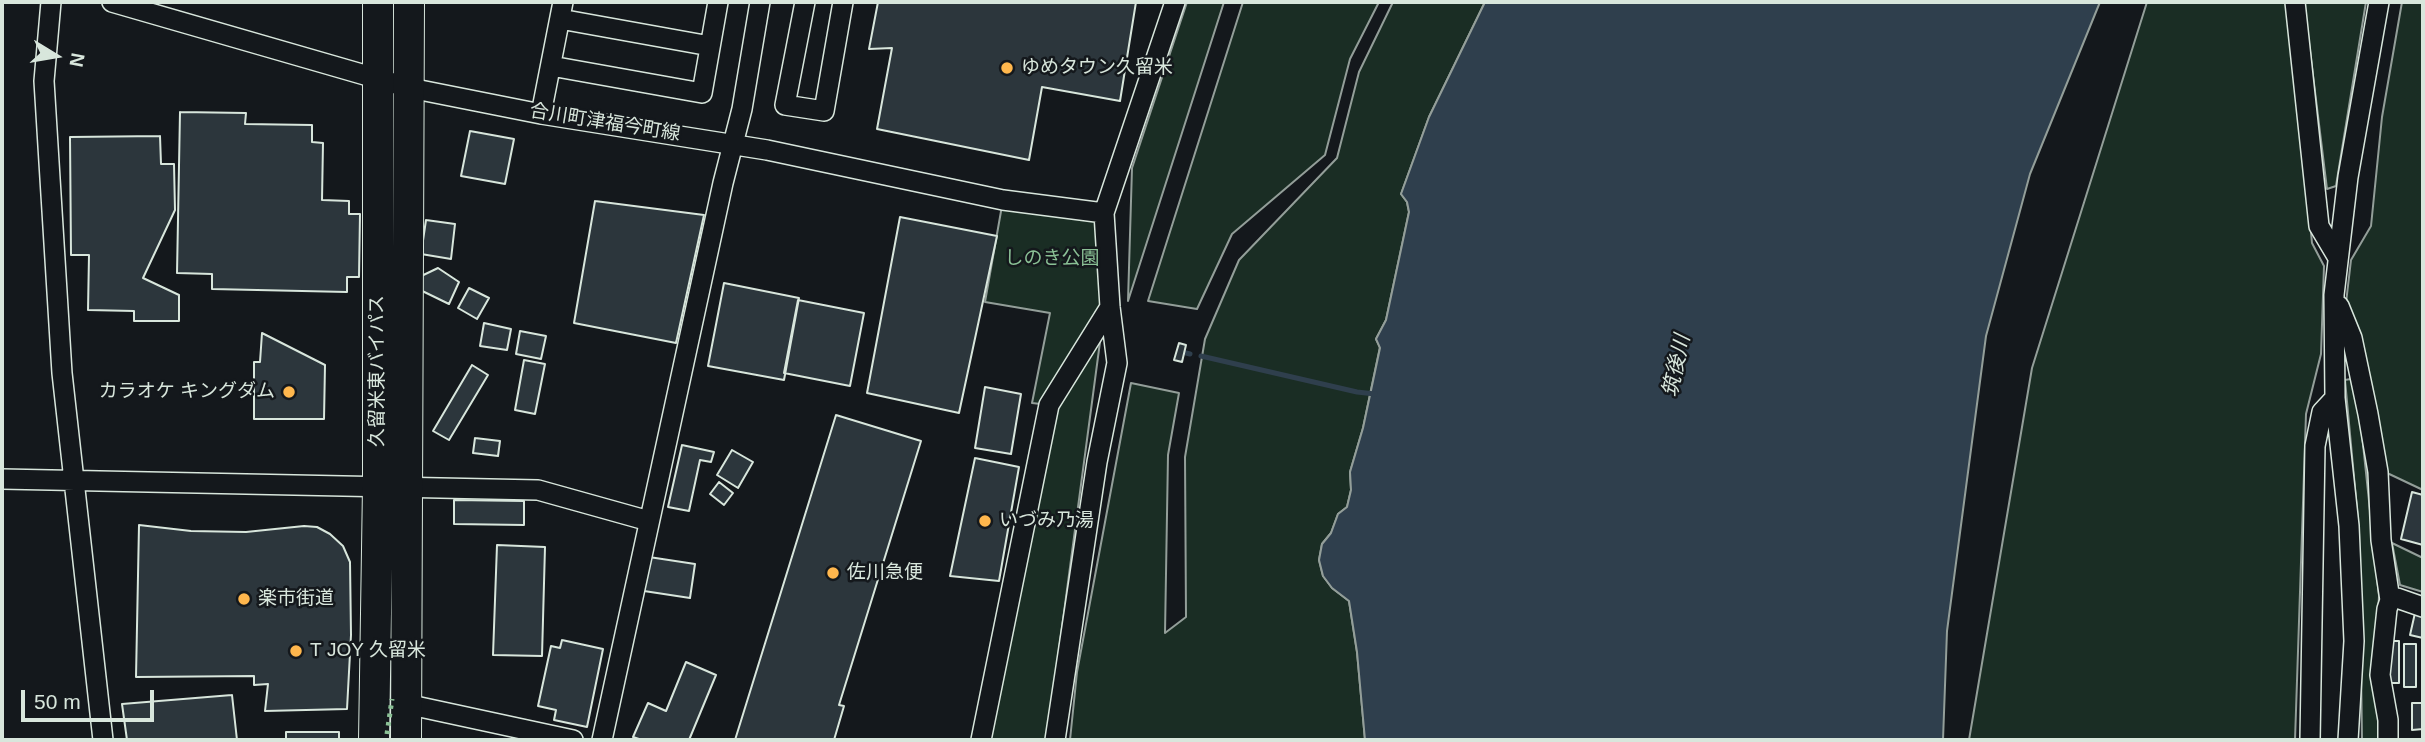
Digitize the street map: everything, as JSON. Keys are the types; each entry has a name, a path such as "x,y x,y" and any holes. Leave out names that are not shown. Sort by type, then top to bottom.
{"highway":[{"name":"久留米東バイパス","path":"378,2 393,486 406,740"},
{"name":"久留米東バイパス","path":"374,740 393,486 406,236 410,88 409,2"}],"street":[{"path":"51,2 44,81 62,373 103,740"},
{"name":"合川町津福今町線","path":"112,2 410,88 541,114 767,150 1003,200 1104,212"},
{"path":"551,66 702,93 714,2"},
{"path":"602,740 742,109 760,2"},
{"path":"805,2 785,105 824,111 843,2"},
{"path":"1055,740 1097,462 1117,363 1110,307 1104,212 1175,2"},
{"path":"2295,2 2319,226 2338,258"},
{"path":"2349,737 2354,641 2349,526 2335,398 2334,295 2348,177 2379,2"},
{"path":"541,114 562,10 710,46"},
{"path":"2334,295 2351,338 2378,472 2381,540 2390,600 2380,675 2388,720 2388,740"},
{"path":"981,740 1049,405 1110,307"},
{"path":"2310,740 2315,446 2322,412 2335,398"},
{"path":"2,479 538,491 649,521"},
{"path":"2390,600 2397,598 2423,607"},
{"path":"406,704 573,740"}],"green space":[{"path":"1187,2 1224,2 1128,301 1132,168"},
{"path":"1243,2 1379,2 1350,59 1325,155 1232,234 1197,309 1148,301"},
{"path":"1393,2 1485,2 1429,117 1401,194 1407,202 1409,212 1386,320 1376,339 1380,347 1363,428 1350,472 1351,490 1347,507 1338,514 1331,533 1322,544 1319,560 1323,576 1332,588 1349,601 1357,652 1365,740 1070,740 1077,672 1131,383 1179,393 1168,455 1165,633 1186,617 1185,457 1205,339 1239,260 1337,158 1359,72"},
{"path":"2147,2 2289,2 2312,243 2324,266 2321,354 2306,414 2295,740 1969,740 2032,368"},
{"path":"2304,2 2366,2 2336,186 2327,189"},
{"path":"2402,2 2423,2 2423,490 2385,472 2346,303 2351,260 2371,226 2382,117"},
{"name":"しのき公園","path":"1003,200 1104,213 1110,307 1049,405 1032,403 1050,313 985,302"},
{"path":"1102,327 1047,740 986,740 1057,404"},
{"path":"2356,378 2379,596 2374,682 2382,740 2362,740 2359,531 2345,380"},
{"path":"2392,543 2423,558 2423,592 2400,585"}],"water":[{"name":"筑後川","path":"1485,2 2100,2 2030,174 1986,336 1947,631 1943,740 1365,740 1357,652 1349,601 1332,588 1323,576 1319,560 1322,544 1331,533 1338,514 1347,507 1351,490 1350,472 1363,428 1380,348 1376,339 1386,320 1409,212 1407,202 1401,194 1429,117"}],"building":[{"name":"ゆめタウン久留米","path":"878,2 1136,2 1120,101 1042,87 1029,160 877,129 892,48 869,49"},
{"path":"180,112 246,113 245,124 312,125 312,142 323,143 322,200 349,201 349,214 360,214 359,277 347,277 347,292 212,289 212,274 177,273"},
{"path":"470,131 514,139 505,184 461,176"},
{"path":"160,136 161,164 174,164 175,210 143,278 179,295 179,321 134,321 134,311 88,310 89,255 71,255 70,137"},
{"path":"595,201 704,215 676,343 574,323"},
{"path":"900,217 997,236 959,413 867,393"},
{"path":"426,220 455,224 451,259 421,254"},
{"path":"438,268 459,282 449,304 412,286 413,280"},
{"path":"724,283 799,298 784,380 708,366"},
{"path":"469,288 489,298 477,319 458,308"},
{"path":"798,300 864,313 850,386 784,373"},
{"path":"484,323 511,329 507,350 480,346"},
{"path":"520,331 546,336 541,359 516,354"},
{"name":"カラオケ キングダム","path":"262,333 325,365 324,419 254,419 254,362 260,362"},
{"path":"1179,343 1186,345 1182,362 1174,360"},
{"path":"524,360 545,364 535,414 515,410"},
{"path":"472,365 488,375 449,440 433,431"},
{"path":"985,387 1021,394 1011,454 975,448"},
{"name":"佐川急便","path":"836,415 921,441 839,705 844,706 834,740 735,740"},
{"path":"475,438 500,441 498,456 473,453"},
{"path":"682,445 714,452 711,462 700,460 689,511 668,507"},
{"path":"732,450 753,462 738,488 717,475"},
{"name":"いづみ乃湯","path":"975,458 1019,467 999,581 950,576"},
{"path":"719,482 733,493 724,505 710,494"},
{"path":"2412,492 2423,495 2423,545 2401,539"},
{"path":"454,500 524,501 524,525 454,524"},
{"name":"楽市街道","path":"139,525 191,531 246,532 304,526 317,527 330,534 343,546 350,562 351,635 347,709 265,711 268,684 254,685 254,676 136,677"},
{"path":"497,545 545,547 542,656 493,655"},
{"path":"649,557 695,564 690,598 644,591"},
{"path":"2415,613 2423,615 2423,638 2410,635"},
{"path":"562,640 603,649 587,727 554,720 556,710 538,706 551,646 560,648"},
{"path":"2387,641 2399,641 2399,683 2387,683"},
{"path":"2404,644 2416,644 2416,687 2404,687"},
{"path":"686,662 716,675 689,740 642,740 633,737 648,703 666,711"},
{"path":"232,695 237,740 127,740 122,704"},
{"path":"2412,703 2423,703 2423,729 2412,730"},
{"path":"286,732 339,732 339,740 286,740"}],"waterway":[{"path":"1182,352 1190,354"},
{"path":"1201,356 1375,394"}],"hedge":[{"path":"387,734 392,699"}],"place":[{"name":"ゆめタウン久留米","path":"1007,68"},
{"name":"カラオケ キングダム","path":"289,392"},
{"name":"いづみ乃湯","path":"985,521"},
{"name":"佐川急便","path":"833,573"},
{"name":"楽市街道","path":"244,599"},
{"name":"T JOY 久留米","path":"296,651"}]}
